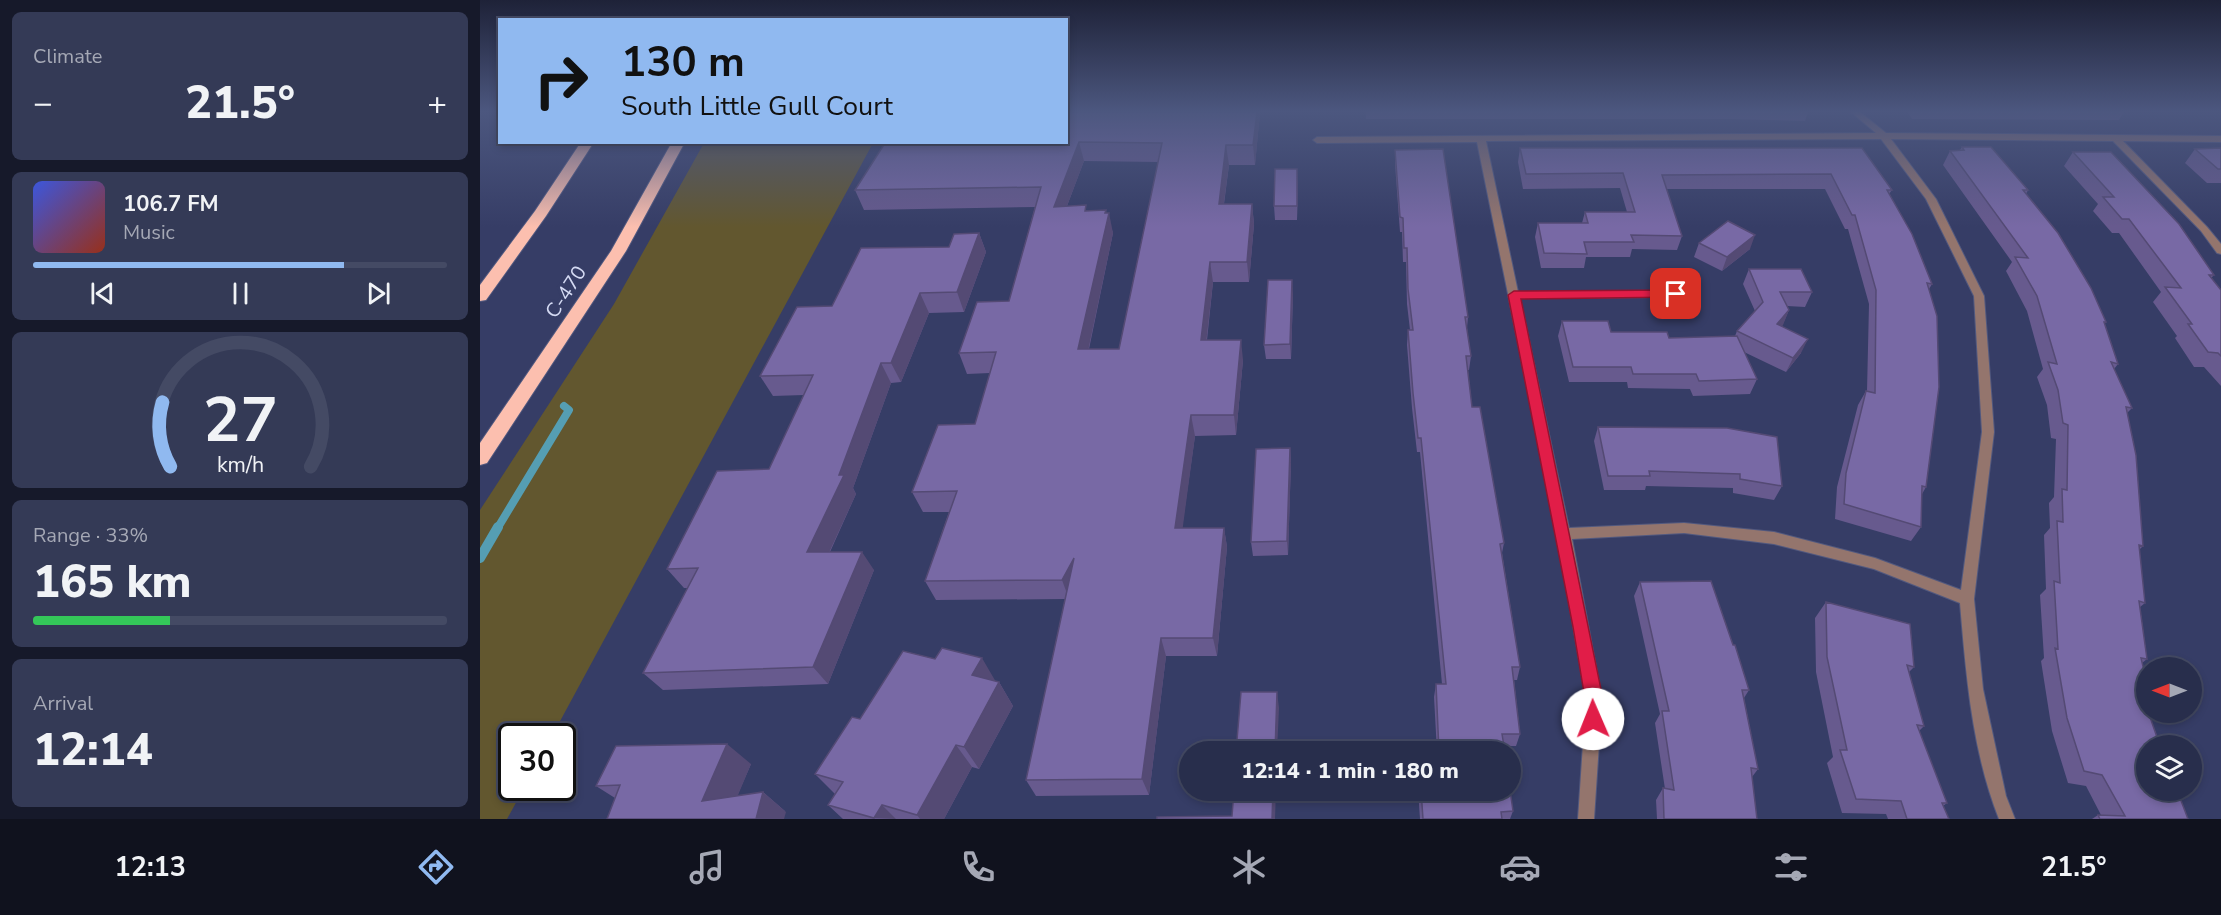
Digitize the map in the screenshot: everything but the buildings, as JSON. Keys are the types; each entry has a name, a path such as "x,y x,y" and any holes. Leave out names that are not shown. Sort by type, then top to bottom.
{"highway":[{"path":"480,296 536,220 583,150"},
{"name":"C-470","path":"480,458 618,251 674,150"}],"street":[{"path":"1483,150 1564,534 1594,699 1586,819"},
{"path":"1895,150 1931,198 1979,296 1988,432 1967,599 1975,688 1998,796 2007,819"},
{"path":"2126,150 2204,229 2221,251"},
{"path":"1514,295 1676,294"},
{"path":"1564,534 1684,528 1774,538 1875,564 1967,599"}],"shaded area":[{"path":"700,150 869,150 559,723 498,723 498,801 517,801 507,819 480,819 480,510 614,304"}],"waterway":[{"path":"497,529 569,410 564,406"},
{"path":"480,558 498,527"}],"route":[{"path":"1593,719 1594,699 1582,627 1514,295 1676,294"}]}
